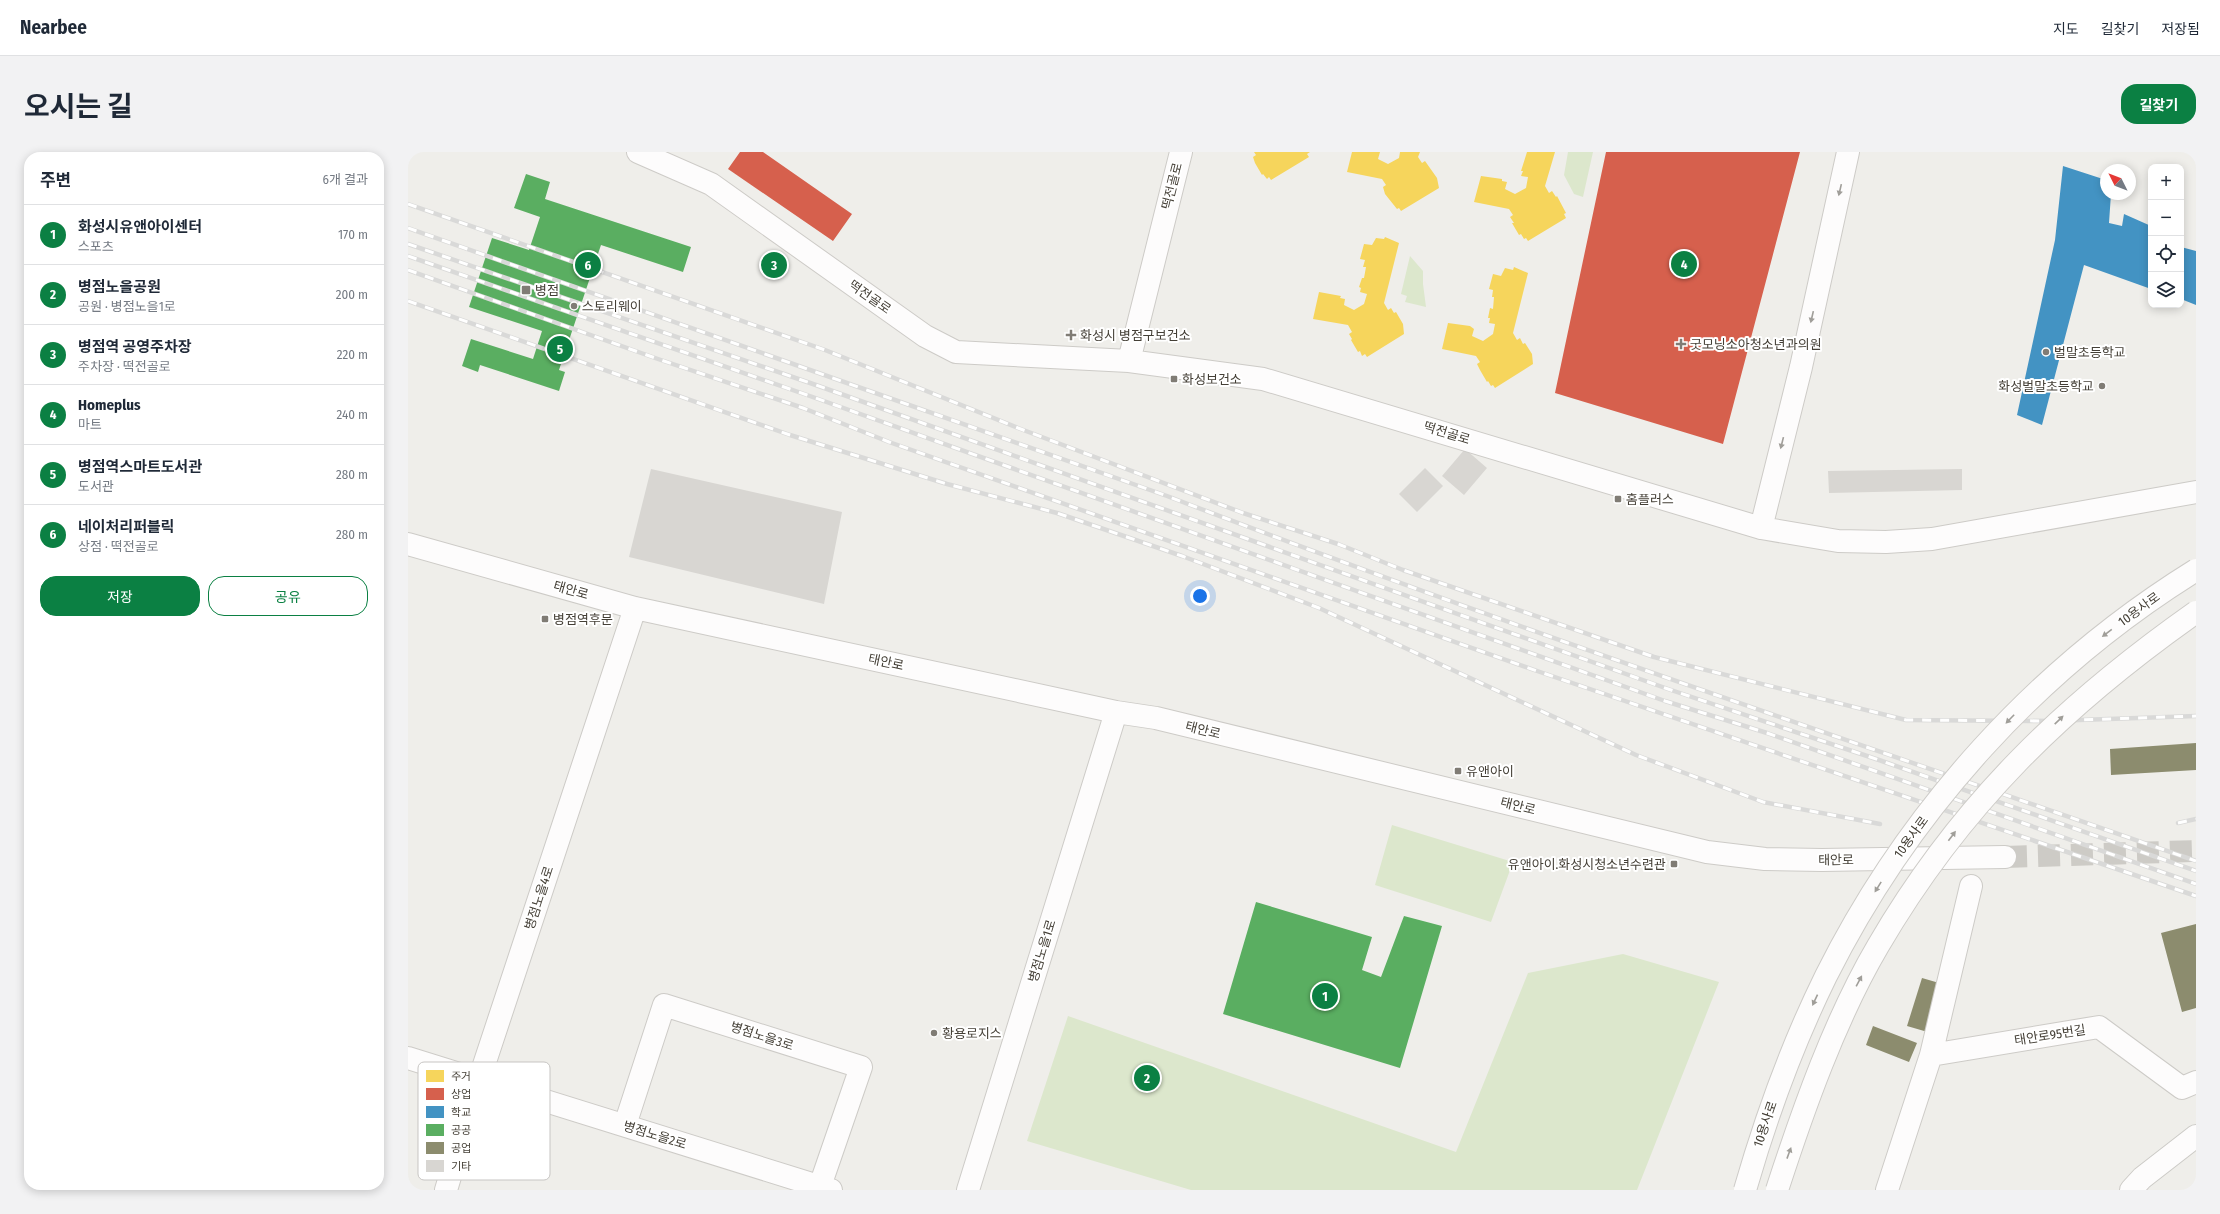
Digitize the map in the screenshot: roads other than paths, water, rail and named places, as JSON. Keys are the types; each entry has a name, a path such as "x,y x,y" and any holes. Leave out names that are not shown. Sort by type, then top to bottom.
{"street":[{"name":"떡전골로","path":"638,152 711,184 925,336 956,352 1129,361 1263,378 1761,528 1838,541 1886,542 1932,539 2196,492"},
{"name":"떡전골로","path":"1129,361 1181,152"},
{"path":"1761,528 1800,367 1848,152"},
{"name":"태안로","path":"408,544 635,608 1116,712 1156,718 1708,852 1765,859 1822,860 2005,857"},
{"name":"10용사로","path":"1745,1190 1781,1078 1826,976 1852,928 1900,850 1962,770 2030,698 2104,635 2196,570"},
{"name":"병점노을4로","path":"484,1062 635,608"},
{"path":"1777,1190 1803,1114 1856,986 1903,904 1934,860 1970,812 2022,755 2064,714 2127,662 2196,612"},
{"name":"병점노을1로","path":"968,1190 1116,712"},
{"path":"1887,1190 1931,1055 1971,886"},
{"name":"병점노을3로","path":"625,1125 664,1005 862,1067 826,1188"},
{"name":"태안로95번길","path":"1931,1055 2099,1027 2182,1088 2196,1082"},
{"name":"병점노을2로","path":"408,1058 421,1062"},
{"name":"병점노을2로","path":"550,1102 826,1188"},
{"path":"2131,1190 2142,1178 2196,1136"},
{"name":"병점노을4로","path":"446,1190 449,1180"}],"tunnel":[{"path":"2005,857 2196,851"}],"railway":[{"path":"408,204 825,350 1018,428 1243,513 1338,544 1403,570 1654,657 1906,720 2050,721 2196,716"},
{"path":"408,228 1167,496 1294,544 1551,637 2196,861"},
{"path":"408,244 813,384 1668,689 1879,760 2196,871"},
{"path":"408,256 807,395 1665,701 1767,733 2196,884"},
{"path":"408,270 658,359 803,408 889,442 1540,672 2196,896"},
{"path":"408,301 790,435 947,484 1057,513 1182,556 1319,608 1636,755 1763,802 1880,824"},
{"path":"2178,823 2196,819"}],"place":[{"name":"Homeplus","path":"1684,264"},
{"name":"네이처리퍼블릭","path":"588,265"},
{"name":"병점역 공영주차장","path":"774,265"},
{"name":"병점","path":"526,290"},
{"name":"스토리웨이","path":"574,306"},
{"name":"화성시 병점구보건소","path":"1071,335"},
{"name":"굿모닝소아청소년과의원","path":"1681,344"},
{"name":"병점역스마트도서관","path":"560,349"},
{"name":"벌말초등학교","path":"2046,352"},
{"name":"화성보건소","path":"1174,379"},
{"name":"화성벌말초등학교","path":"2102,386"},
{"name":"홈플러스","path":"1618,499"},
{"name":"병점역후문","path":"545,619"},
{"name":"유앤아이","path":"1458,771"},
{"name":"유앤아이.화성시청소년수련관","path":"1674,864"},
{"name":"화성시유앤아이센터","path":"1325,996"},
{"name":"황용로지스","path":"934,1033"},
{"name":"병점노을공원","path":"1147,1078"}]}
